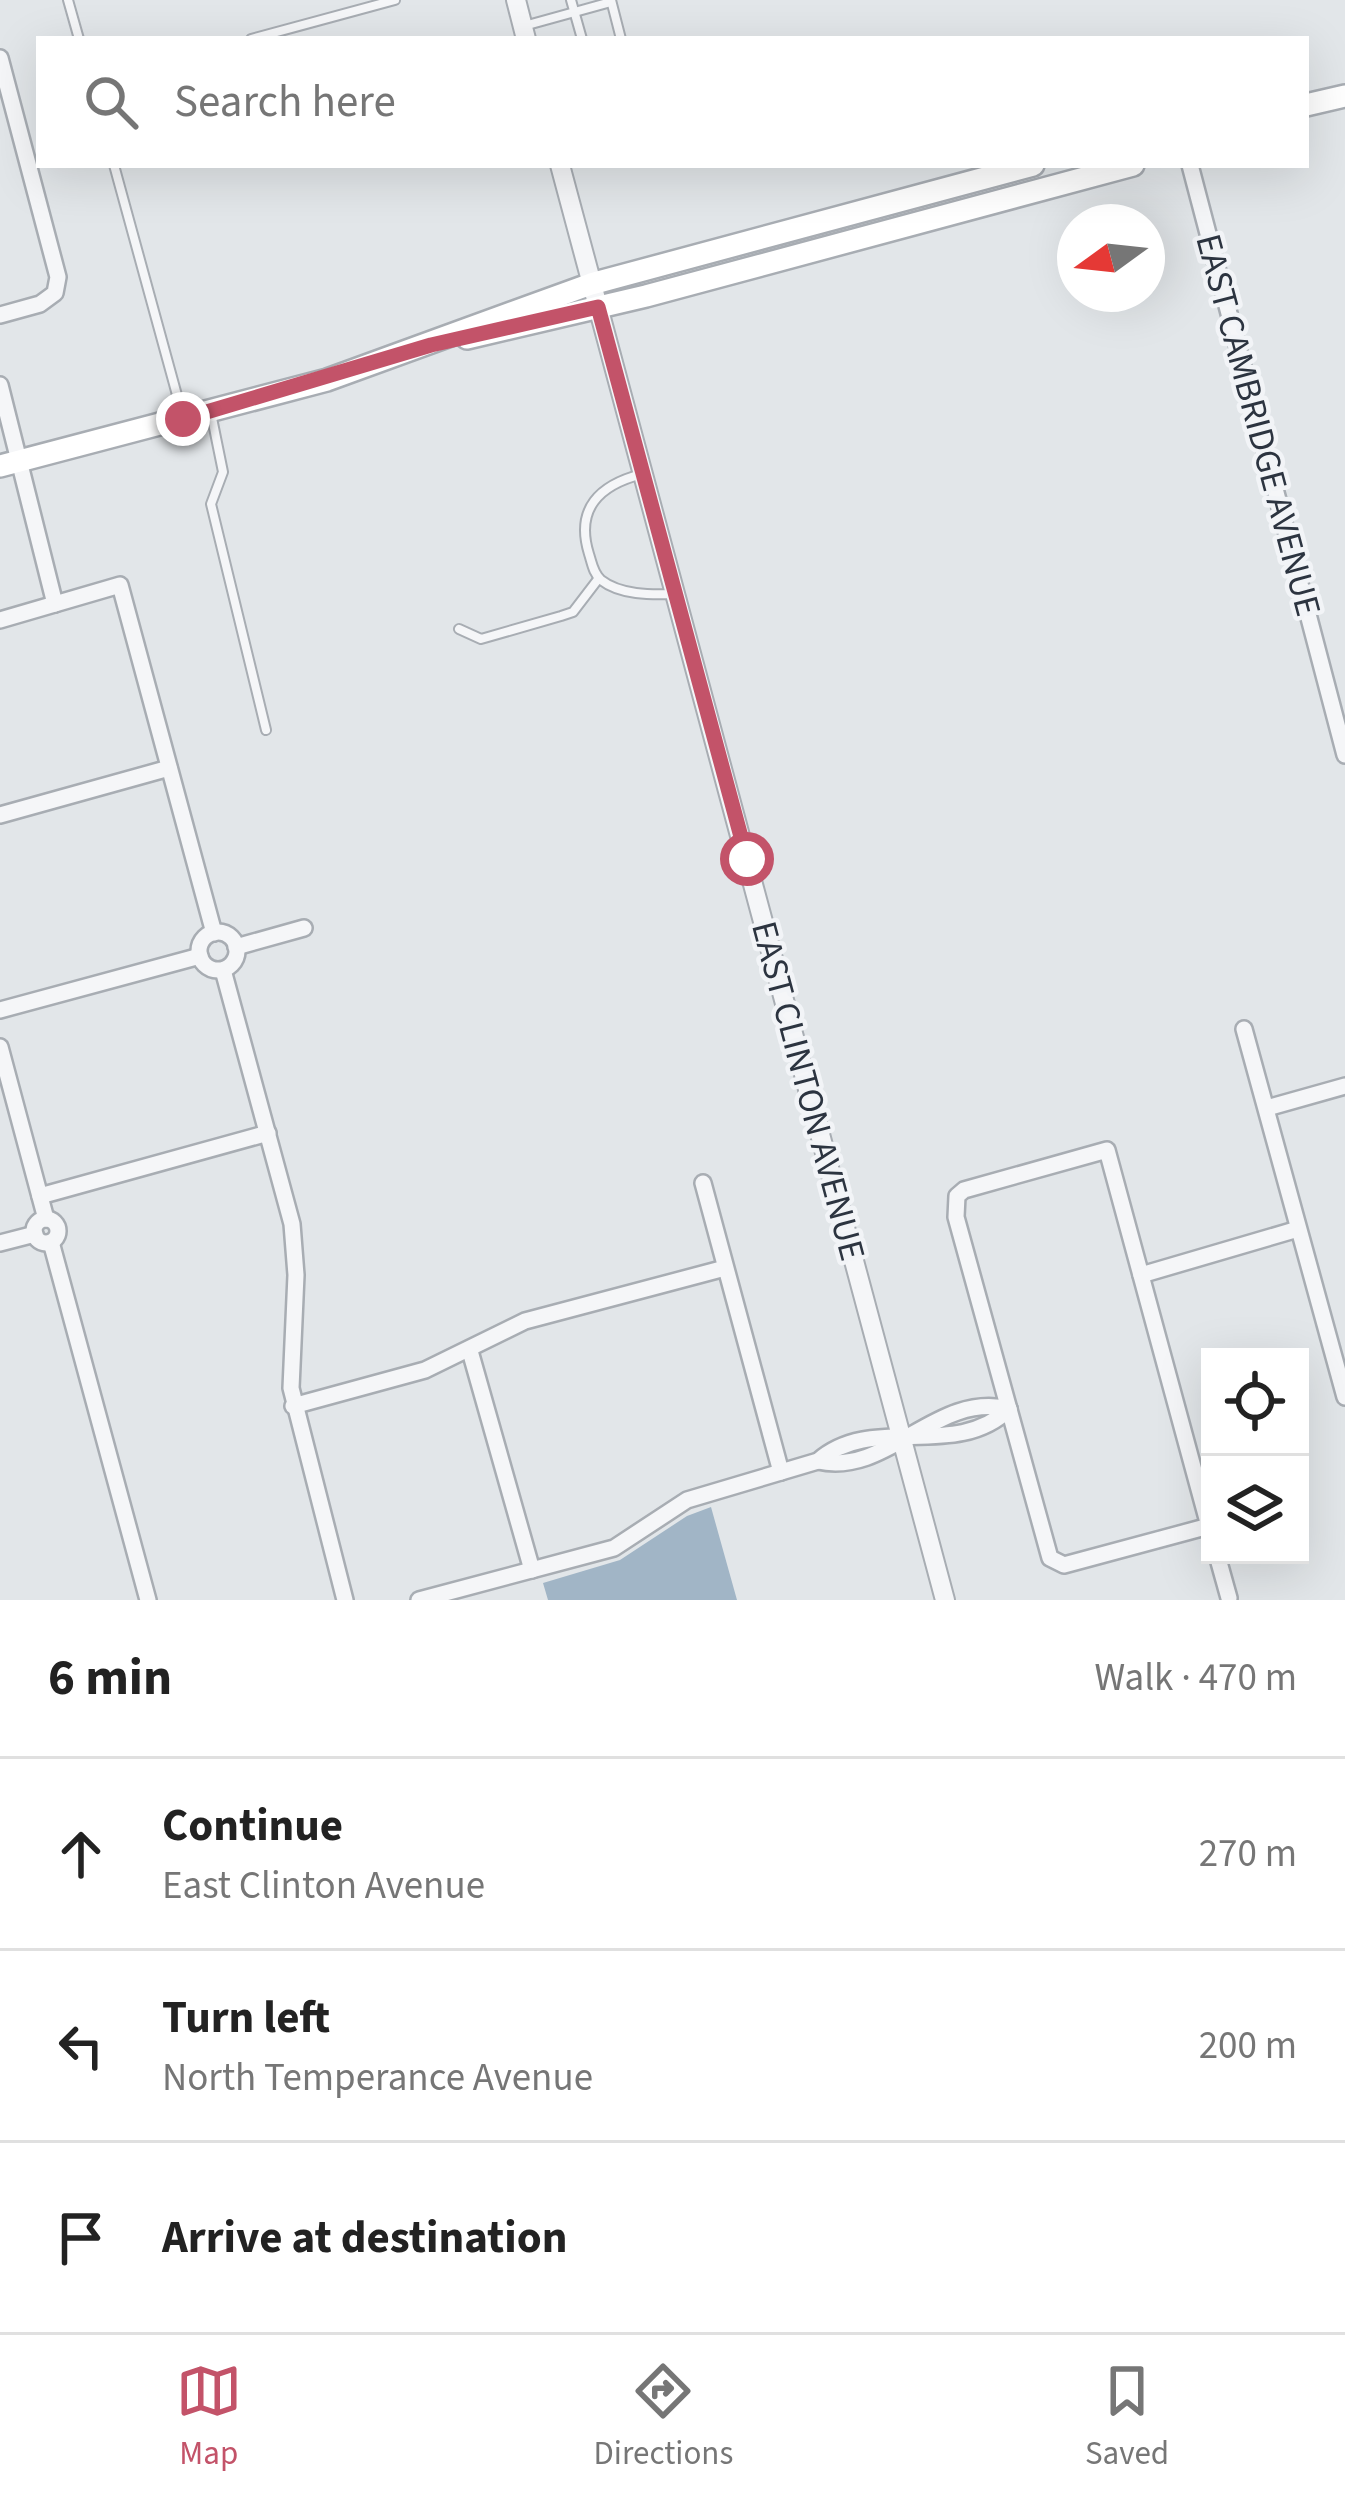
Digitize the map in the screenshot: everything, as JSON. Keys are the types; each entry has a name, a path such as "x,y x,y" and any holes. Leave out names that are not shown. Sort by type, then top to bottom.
{"main road":[{"path":"1309,104 1345,95"},
{"path":"431,345 494,316 591,284 1022,168"},
{"path":"9,463 211,412 431,345 598,307 1121,168"}],"street":[{"path":"516,0 524,33"},
{"path":"0,58 58,277 55,293 40,304 0,315"},
{"name":"EAST CLINTON AVENUE","path":"561,168 944,1600"},
{"name":"EAST CAMBRIDGE AVENUE","path":"1191,168 1345,755"},
{"path":"0,385 9,463 56,604"},
{"path":"0,620 120,585 214,933"},
{"path":"0,815 169,768"},
{"path":"236,947 304,928"},
{"path":"214,933 226,934 236,947 233,963 224,970 206,966 200,956 204,939 214,933"},
{"path":"0,1010 200,956"},
{"path":"224,970 295,1247 293,1406 345,1600"},
{"path":"1244,1029 1345,1397"},
{"path":"0,1047 46,1220 58,1229 51,1242 148,1600"},
{"path":"1267,1108 1345,1086"},
{"path":"40,1196 268,1132"},
{"path":"1201,1498 1107,1150 973,1186 957,1196 956,1217 1046,1550 1054,1564 1201,1530"},
{"path":"703,1183 781,1472"},
{"path":"34,1234 36,1225 46,1220"},
{"path":"1141,1275 1298,1229"},
{"path":"0,1244 34,1234 51,1242"},
{"path":"293,1406 425,1370 525,1321 725,1268"},
{"path":"470,1351 532,1570"},
{"path":"419,1600 614,1548 687,1500 818,1461 838,1465 869,1457 900,1438 933,1439 994,1423 1009,1409"},
{"path":"1219,1564 1228,1598"}],"lane":[{"path":"68,0 78,36"},
{"path":"268,36 395,0"},
{"path":"571,0 581,36"},
{"path":"524,33 611,1 620,36"},
{"path":"115,168 183,419"},
{"path":"211,412 224,472 212,504 266,730"},
{"path":"643,473 612,484 584,518 583,534 599,578 639,593 675,594"},
{"path":"459,629 481,639 573,612 599,578"}],"water":[{"path":"711,1507 737,1600 548,1600 543,1583 620,1560 687,1516"}],"route":[{"path":"183,419 327,380 431,345 598,307 747,859"}]}
